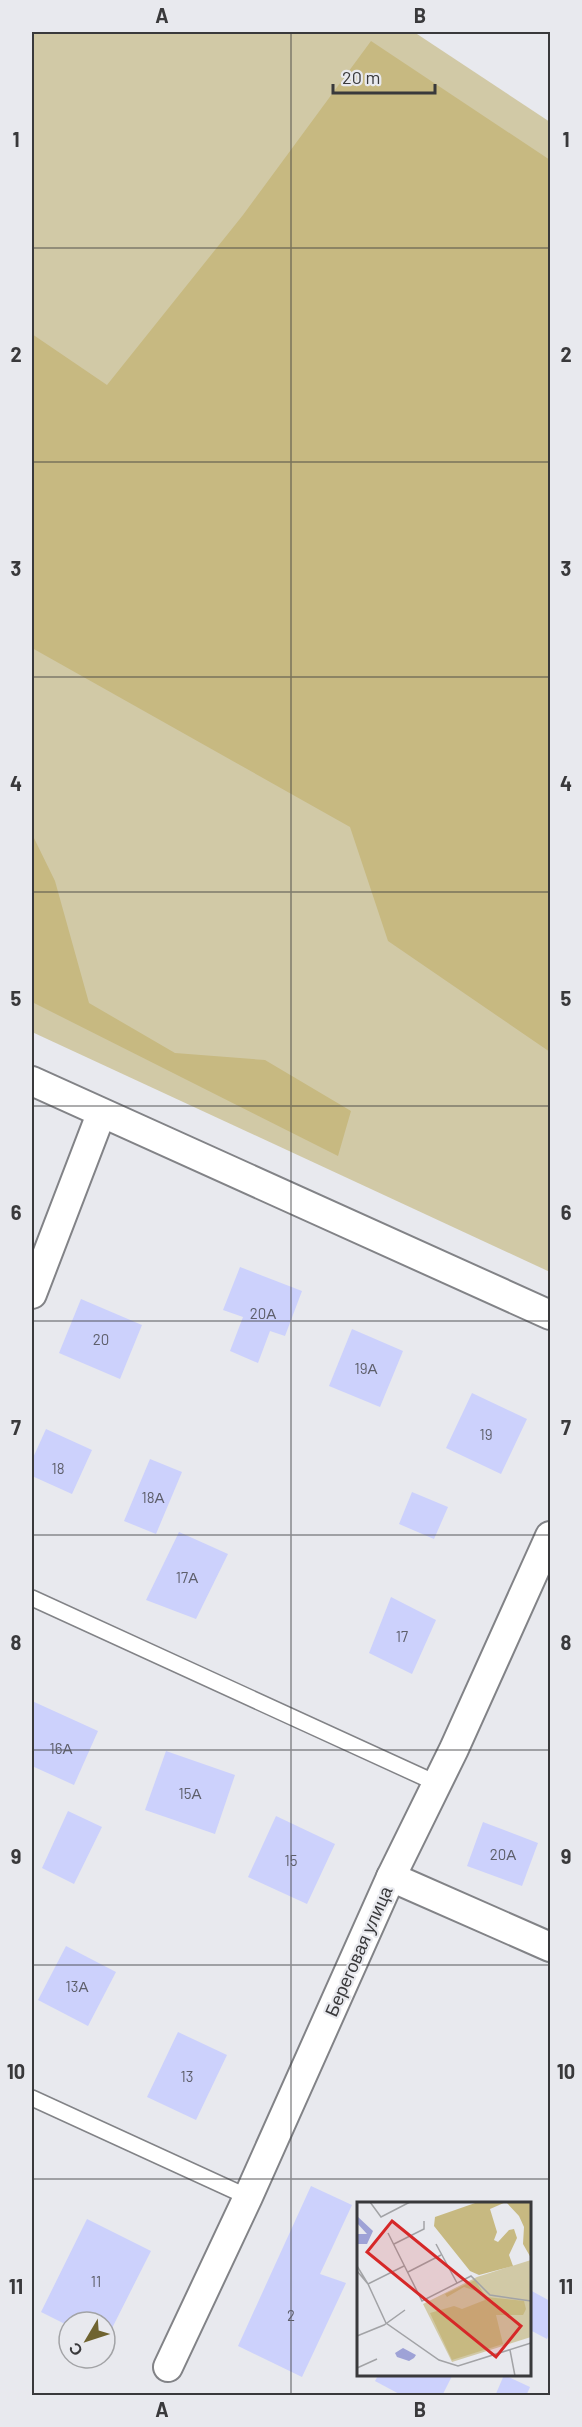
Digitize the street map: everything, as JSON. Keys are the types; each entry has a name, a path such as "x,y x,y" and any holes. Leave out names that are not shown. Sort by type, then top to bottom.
{"street":[{"path":"32,1081 550,1315"},
{"path":"32,1294 101,1114"},
{"name":"Береговая улица","path":"168,2367 248,2198 391,1877 454,1749 550,1536"},
{"path":"391,1877 550,1947"}],"lane":[{"path":"32,1598 436,1783"},
{"path":"32,2098 248,2198"}],"shaded area":[{"path":"32,32 414,32 550,122 550,1272 32,1032"},
{"path":"371,41 550,160 550,1052 388,941 350,827 32,648 32,334 107,385 243,215"},
{"path":"32,834 55,881 89,1003 175,1053 265,1060 351,1111 338,1156 32,1002"}],"building":[{"path":"240,1267 302,1291 285,1336 270,1331 258,1363 230,1351 243,1317 223,1310"},
{"path":"81,1299 142,1325 120,1379 59,1353"},
{"path":"352,1329 403,1351 380,1407 329,1386"},
{"path":"472,1393 527,1419 501,1474 446,1448"},
{"path":"46,1429 92,1450 72,1494 32,1476 32,1460"},
{"path":"150,1459 182,1472 156,1534 124,1521"},
{"path":"412,1492 448,1507 434,1539 399,1524"},
{"path":"179,1532 228,1554 196,1619 146,1600"},
{"path":"391,1597 436,1620 412,1674 369,1653"},
{"path":"32,1701 98,1731 74,1785 32,1766"},
{"path":"166,1751 235,1775 215,1834 145,1810"},
{"path":"68,1811 102,1827 74,1884 42,1868"},
{"path":"276,1816 335,1844 307,1904 248,1877"},
{"path":"483,1822 538,1843 522,1886 467,1866"},
{"path":"66,1946 116,1972 88,2026 38,2000"},
{"path":"178,2032 227,2055 196,2120 147,2097"},
{"path":"311,2186 352,2205 320,2274 346,2283 302,2377 238,2346"},
{"path":"87,2219 151,2251 117,2318 117,2310 57,2310 57,2320 41,2312"},
{"path":"531,2291 550,2301 550,2331 547,2339 531,2331"},
{"path":"378,2376 452,2376 442,2396 403,2396 375,2381"},
{"path":"504,2376 530,2387 526,2396 495,2396"}]}
